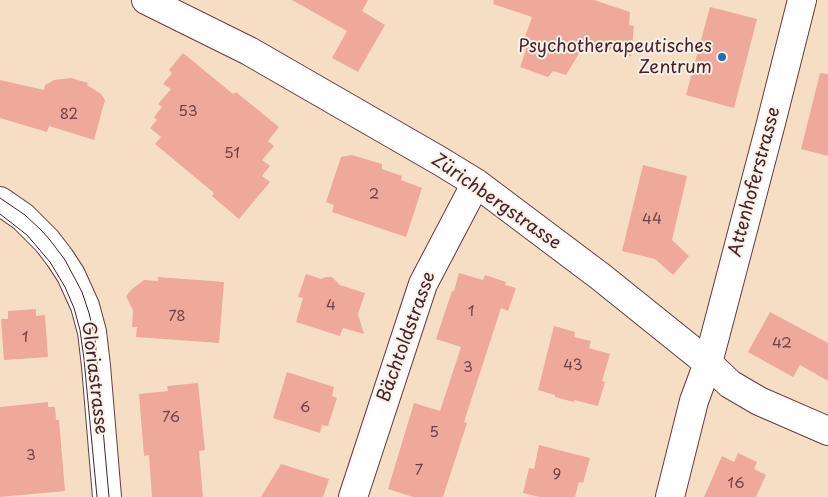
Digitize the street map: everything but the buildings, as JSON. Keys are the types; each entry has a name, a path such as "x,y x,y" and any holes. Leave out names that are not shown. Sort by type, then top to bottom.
{"street":[{"name":"Zürichbergstrasse","path":"146,0 249,51 476,183 601,277 708,363 730,384 760,401 828,432"},
{"name":"Attenhoferstrasse","path":"670,497 694,402 708,363 802,0"},
{"name":"Bächtoldstrasse","path":"353,497 423,284 476,183"},
{"name":"Gloriastrasse","path":"3,211 32,225 55,250 71,275 85,306 92,332 96,366 107,497"}],"tram line":[{"path":"0,198 25,215 50,240 65,260 82,292 95,339 109,497"},
{"path":"0,214 27,235 50,262 65,287 74,308 80,330 84,359 97,497"}],"place":[{"name":"Psychotherapeutisches Zentrum","path":"722,57"}]}
